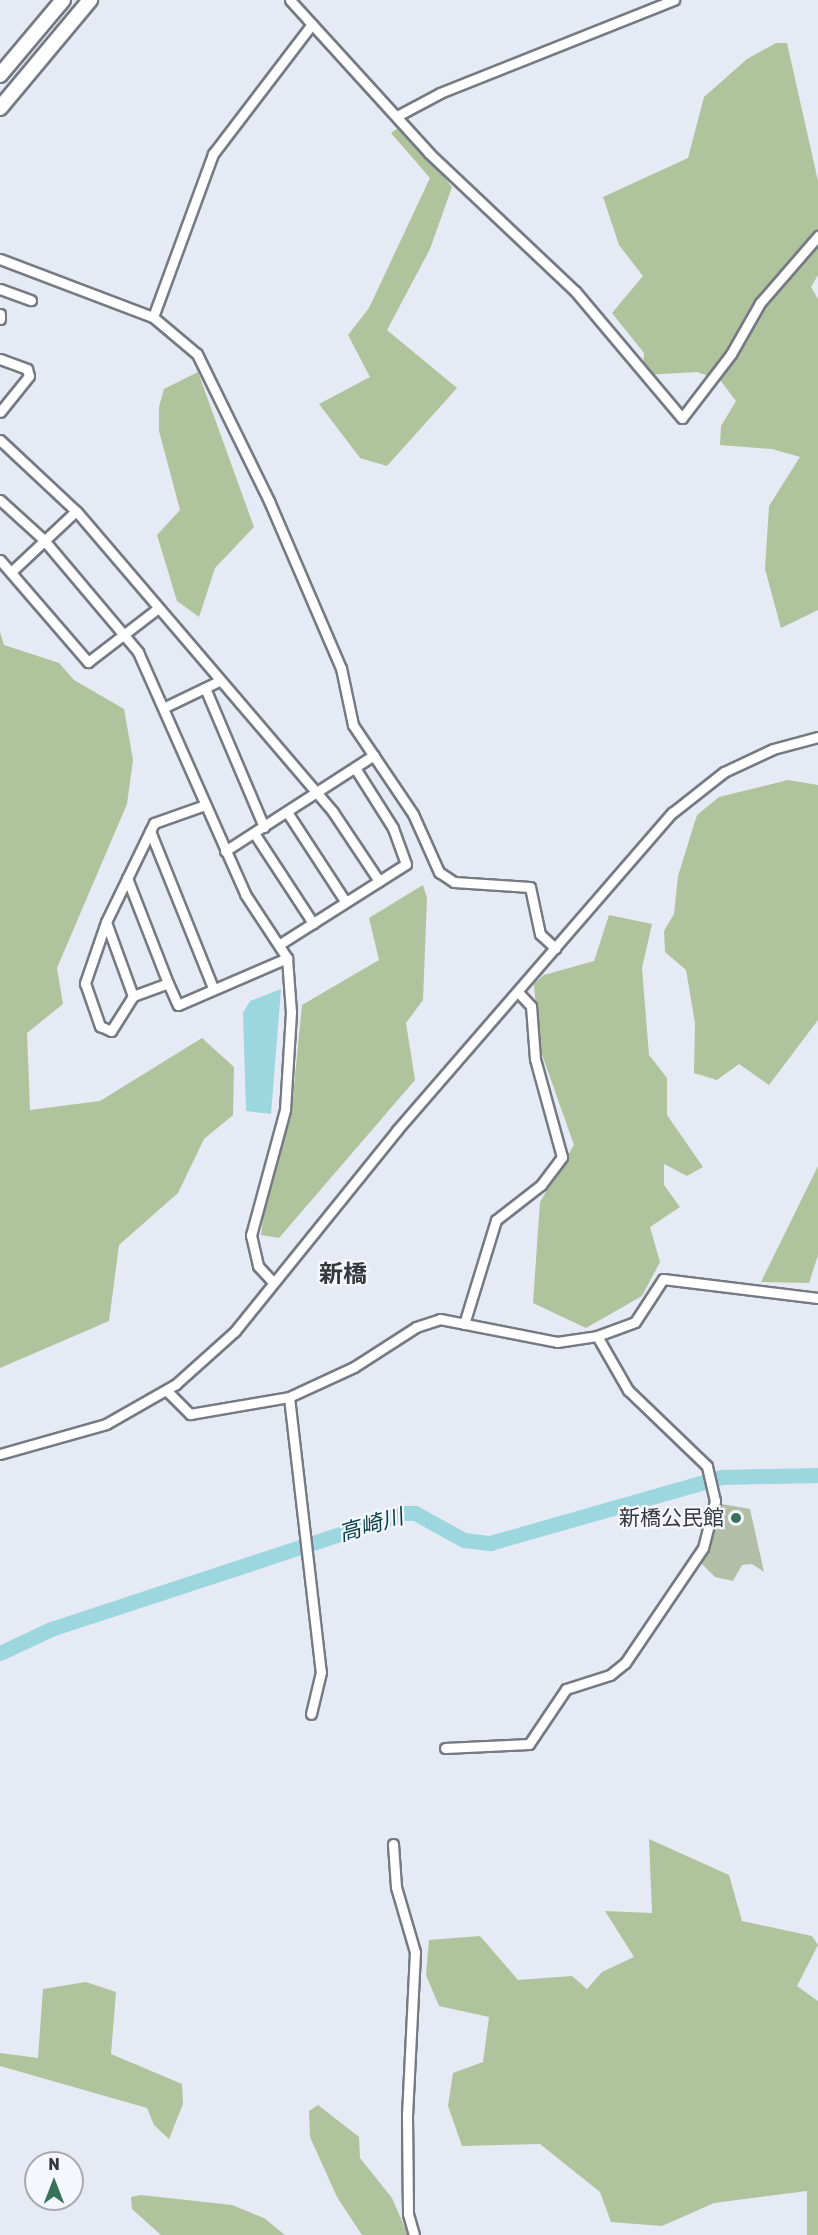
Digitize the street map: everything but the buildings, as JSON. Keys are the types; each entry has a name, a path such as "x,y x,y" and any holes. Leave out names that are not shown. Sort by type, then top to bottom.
{"highway":[{"path":"0,75 63,0"},
{"path":"0,108 90,0"}],"street":[{"path":"290,0 396,117 575,291 682,418 731,354 760,303 818,236"},
{"path":"396,117 440,93 674,0"},
{"path":"153,317 213,154 312,24"},
{"path":"0,259 153,317 197,354 225,408 341,668 350,718 413,814 444,878 530,887 540,934 555,948"},
{"path":"0,289 31,300"},
{"path":"0,314 0,319"},
{"path":"0,359 27,369 29,376 0,412"},
{"path":"0,440 76,511 156,609 318,794 379,881"},
{"path":"0,500 42,539 124,634 165,707 245,894 280,944 287,958 291,1002 285,1110 251,1235 258,1266 273,1282"},
{"path":"11,572 42,539 76,511"},
{"path":"0,560 88,662 156,609"},
{"path":"165,707 219,681"},
{"path":"205,688 264,827"},
{"path":"0,1454 106,1424 167,1391 235,1331 273,1282 672,813 704,786 773,749 818,737"},
{"path":"225,851 318,794 374,755"},
{"path":"280,944 406,864 406,856 355,768"},
{"path":"168,983 133,996 115,1028 104,1031 85,983 106,922 154,823 205,805"},
{"path":"287,812 345,901"},
{"path":"150,831 213,988"},
{"path":"254,833 313,923"},
{"path":"127,878 178,1005 287,958"},
{"path":"106,922 133,996"},
{"path":"464,1324 496,1220 541,1185 562,1157 535,1059 531,1006 519,993"},
{"path":"167,1391 190,1414 289,1397 329,1381 416,1327 440,1319 557,1342 597,1336 636,1322 663,1279 818,1298"},
{"path":"445,1748 529,1744 566,1689 610,1675 625,1663 703,1548 715,1501 707,1466 628,1390 597,1336"},
{"path":"289,1397 321,1672 311,1714"},
{"path":"393,1844 396,1887 415,1952 407,2116 408,2214 414,2235"}],"green space":[{"path":"776,43 787,43 818,181 818,275 811,287 818,299 818,610 781,628 765,569 769,506 800,457 772,449 720,445 721,426 736,401 720,380 697,372 643,375 644,353 612,313 643,276 619,245 603,197 688,158 704,97 747,59"},
{"path":"402,125 452,187 430,249 387,330 457,388 387,466 360,458 319,404 370,377 348,335 369,308 430,178 391,133"},
{"path":"198,372 254,527 215,568 199,617 177,601 157,535 180,510 159,431 159,407 164,389"},
{"path":"0,632 4,645 59,663 74,680 124,709 133,760 127,804 57,968 63,1004 27,1033 30,1110 100,1101 202,1038 234,1067 233,1115 204,1139 178,1193 119,1245 109,1321 0,1368"},
{"path":"788,780 818,785 818,1020 769,1085 739,1064 717,1080 694,1073 695,1023 686,970 665,952 664,931 674,914 678,876 697,815 719,797"},
{"path":"423,885 427,898 423,1000 406,1023 415,1080 279,1238 261,1235 265,1203 291,1117 302,1005 379,960 369,918"},
{"path":"609,915 652,924 642,968 649,1055 667,1078 667,1115 703,1167 687,1176 664,1164 664,1185 680,1207 650,1227 660,1262 642,1296 586,1328 533,1303 540,1202 574,1145 539,1046 534,984 544,975 594,961"},
{"path":"818,1166 818,1255 809,1283 761,1282"},
{"path":"716,1503 750,1509 764,1572 752,1564 742,1565 733,1581 715,1577 698,1560"},
{"path":"649,1839 729,1875 742,1921 812,1936 818,1945 797,1986 818,2001 818,2235 807,2235 807,2191 714,2203 662,2226 611,2222 600,2192 540,2144 462,2146 448,2106 453,2073 483,2062 489,2017 439,2006 426,1975 429,1940 480,1936 518,1980 572,1976 587,1989 602,1972 634,1957 605,1911 652,1913"},
{"path":"86,1982 116,1992 111,2054 182,2084 183,2104 169,2139 154,2125 147,2108 0,2066 0,2053 38,2058 43,1989"},
{"path":"318,2105 359,2137 360,2158 392,2198 408,2235 362,2235 337,2197 310,2137 309,2111"},
{"path":"141,2195 232,2205 264,2218 285,2235 161,2235 132,2209 131,2197"}],"water":[{"path":"281,989 271,1114 246,1111 243,1013 250,1001"}],"waterway":[{"name":"高崎川","path":"0,1653 51,1629 404,1513 415,1513 464,1540 490,1543 721,1477 818,1475"}],"place":[{"name":"新橋公民館","path":"736,1518"}],"district":[{"name":"新橋","path":"343,1275"}]}
